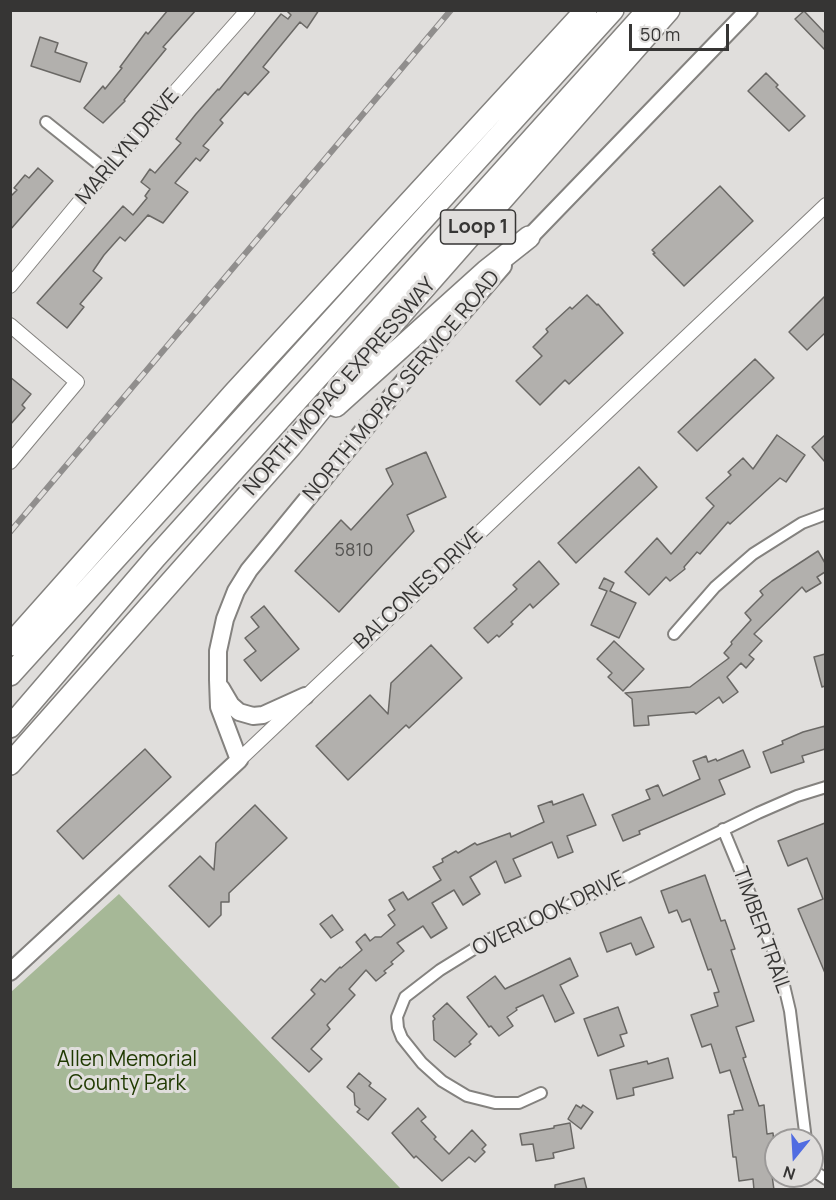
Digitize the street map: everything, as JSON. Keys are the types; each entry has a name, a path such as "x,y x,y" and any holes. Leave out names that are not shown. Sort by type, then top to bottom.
{"highway":[{"name":"Loop 1","path":"10,645 234,393 585,10"},
{"path":"10,675 613,10"},
{"path":"10,727 156,557 648,10"},
{"name":"NORTH MOPAC EXPRESSWAY","path":"10,764 291,446 362,360 669,10"},
{"path":"291,446 375,374 486,271 529,237"},
{"path":"79,568 243,419"},
{"path":"91,672 104,633 171,554 242,464"}],"main road":[{"name":"NORTH MOPAC SERVICE ROAD","path":"239,759 219,707 218,651 225,620 236,591 249,570 412,371 529,237 749,10"},
{"path":"218,680 231,705 248,716 263,715 305,696"},
{"name":"BALCONES DRIVE","path":"10,972 239,759"}],"street":[{"name":"MARILYN DRIVE","path":"10,286 106,170 248,10"},
{"path":"46,122 106,170"},
{"name":"BALCONES DRIVE","path":"239,759 825,205"},
{"path":"10,325 78,382 10,462"},
{"path":"674,634 715,587 753,554 802,523 825,514"},
{"name":"OVERLOOK DRIVE","path":"541,1093 519,1103 495,1103 467,1096 442,1081 422,1063 402,1038 397,1017 405,997 440,970 490,939 568,906 723,829 797,796 825,787"},
{"name":"TIMBER TRAIL","path":"723,829 779,964 790,1011 805,1128"}],"green space":[{"name":"Allen Memorial County Park","path":"119,894 401,1189 11,1189 11,992"}],"building":[{"path":"168,10 196,10 163,47 166,49 125,101 103,123 84,108 103,86 105,89 146,32 148,34"},
{"path":"286,10 319,10 307,28 300,22 263,67 269,72 248,95 245,92 220,120 223,123 203,146 209,150 200,161 196,158 175,183 188,192 163,223 148,215 125,241 120,237 104,255 93,271 102,278 80,304 84,307 67,328 37,303 123,206 133,215 147,198 145,196 150,189 141,182 150,169 155,173 181,143 176,139 281,14 288,19 291,15"},
{"path":"804,11 825,33 825,50 795,19"},
{"path":"40,37 58,43 55,52 87,63 80,82 31,66"},
{"path":"766,73 778,85 776,87 805,116 789,131 748,91"},
{"path":"38,168 53,181 10,230 10,197 17,190 14,188 25,175 29,178"},
{"path":"720,186 753,221 684,286 653,254 655,253 652,250"},
{"path":"587,295 623,333 569,384 565,380 540,405 516,381 542,356 533,347 548,332 546,329"},
{"path":"825,296 825,333 807,350 789,332"},
{"path":"755,359 774,378 697,451 678,432"},
{"path":"10,377 31,394 22,405 25,408 10,425"},
{"path":"777,435 805,455 786,482 780,478 730,524 728,522 700,554 697,552 684,567 685,569 670,581 666,577 649,595 625,572 657,538 671,554 714,506 706,498 731,475 728,472 743,458 753,469"},
{"path":"825,435 825,462 812,447"},
{"path":"426,452 446,497 407,515 414,531 339,612 295,571 341,520 351,530 393,484 386,469"},
{"path":"639,467 657,487 576,563 558,543"},
{"path":"818,551 825,563 825,572 817,577 821,583 806,592 802,587 754,634 762,641 749,655 754,659 746,668 741,663 727,677 738,692 723,703 719,697 696,714 694,712 648,716 649,725 634,726 632,699 625,693 690,687 729,658 724,653 751,620 745,613 763,595 760,591"},
{"path":"539,561 559,584 533,608 530,604 499,637 497,635 488,643 474,628 517,589 513,585"},
{"path":"604,578 614,583 610,591 636,603 619,638 591,625 607,591 599,588"},
{"path":"264,606 299,649 261,681 244,660 256,651 245,638 259,627 251,617"},
{"path":"614,641 644,669 623,691 608,677 612,673 597,659"},
{"path":"431,645 462,678 409,728 406,725 348,780 316,746 370,695 388,714 391,683"},
{"path":"825,654 825,686 822,687 814,657"},
{"path":"825,726 825,749 802,756 804,762 771,773 763,752 803,732"},
{"path":"145,749 171,777 83,859 57,831"},
{"path":"743,750 750,767 719,780 725,794 639,831 640,834 623,841 612,815 650,799 646,790 658,785 663,796 700,779 693,761 706,756 708,762 716,759 717,761"},
{"path":"583,794 596,825 567,836 573,852 558,858 552,842 513,859 521,876 505,883 496,861 470,877 480,894 463,905 454,890 432,903 447,928 431,938 423,926 397,943 404,951 391,962 393,964 384,971 386,973 376,981 366,970 349,989 355,995 327,1025 330,1029 311,1049 322,1059 309,1072 272,1038 315,994 311,990 321,979 325,982 362,950 356,942 365,934 370,941 375,937 381,937 395,925 388,915 395,910 389,900 403,892 408,900 441,880 433,867 456,851 458,853 475,843 477,845 510,833 511,837 544,822 538,806 552,801 553,805"},
{"path":"255,805 287,838 229,893 229,902 221,902 221,915 209,927 169,886 200,856 214,870 216,843"},
{"path":"825,823 825,973 798,909 823,899 807,858 788,866 778,841"},
{"path":"705,875 721,921 725,920 735,949 731,950 754,1021 736,1027 746,1057 743,1058 759,1106 764,1105 766,1128 764,1128 764,1188 774,1188 774,1190 754,1190 753,1179 739,1181 736,1157 733,1157 728,1115 734,1114 734,1111 743,1110 730,1070 720,1073 711,1044 702,1047 691,1015 718,1006 714,993 719,992 711,969 708,970 690,919 682,922 677,910 669,913 661,891"},
{"path":"332,915 343,930 331,938 320,924"},
{"path":"641,917 654,947 636,955 631,943 607,952 600,933"},
{"path":"570,958 578,976 560,985 574,1013 555,1022 543,995 516,1008 517,1010 507,1017 513,1026 499,1036 491,1026 489,1027 467,997 495,976 505,989"},
{"path":"447,1003 477,1034 469,1042 471,1044 455,1057 434,1040 433,1021 435,1019 433,1016"},
{"path":"618,1007 627,1033 620,1035 624,1046 598,1056 584,1019"},
{"path":"668,1058 673,1078 633,1088 634,1095 617,1099 610,1070 647,1061 648,1064"},
{"path":"359,1073 371,1083 369,1086 386,1099 368,1120 357,1112 360,1109 355,1105 354,1093 347,1087"},
{"path":"576,1105 581,1108 583,1105 593,1112 581,1129 568,1119"},
{"path":"418,1108 426,1117 421,1121 449,1154 472,1130 486,1145 482,1149 485,1152 475,1162 469,1157 442,1181 416,1156 414,1158 392,1133"},
{"path":"570,1123 574,1148 553,1153 554,1158 536,1161 533,1144 522,1145 520,1134"},
{"path":"584,1178 587,1190 555,1190 555,1185"}],"railway":[{"path":"10,532 451,10"}]}
